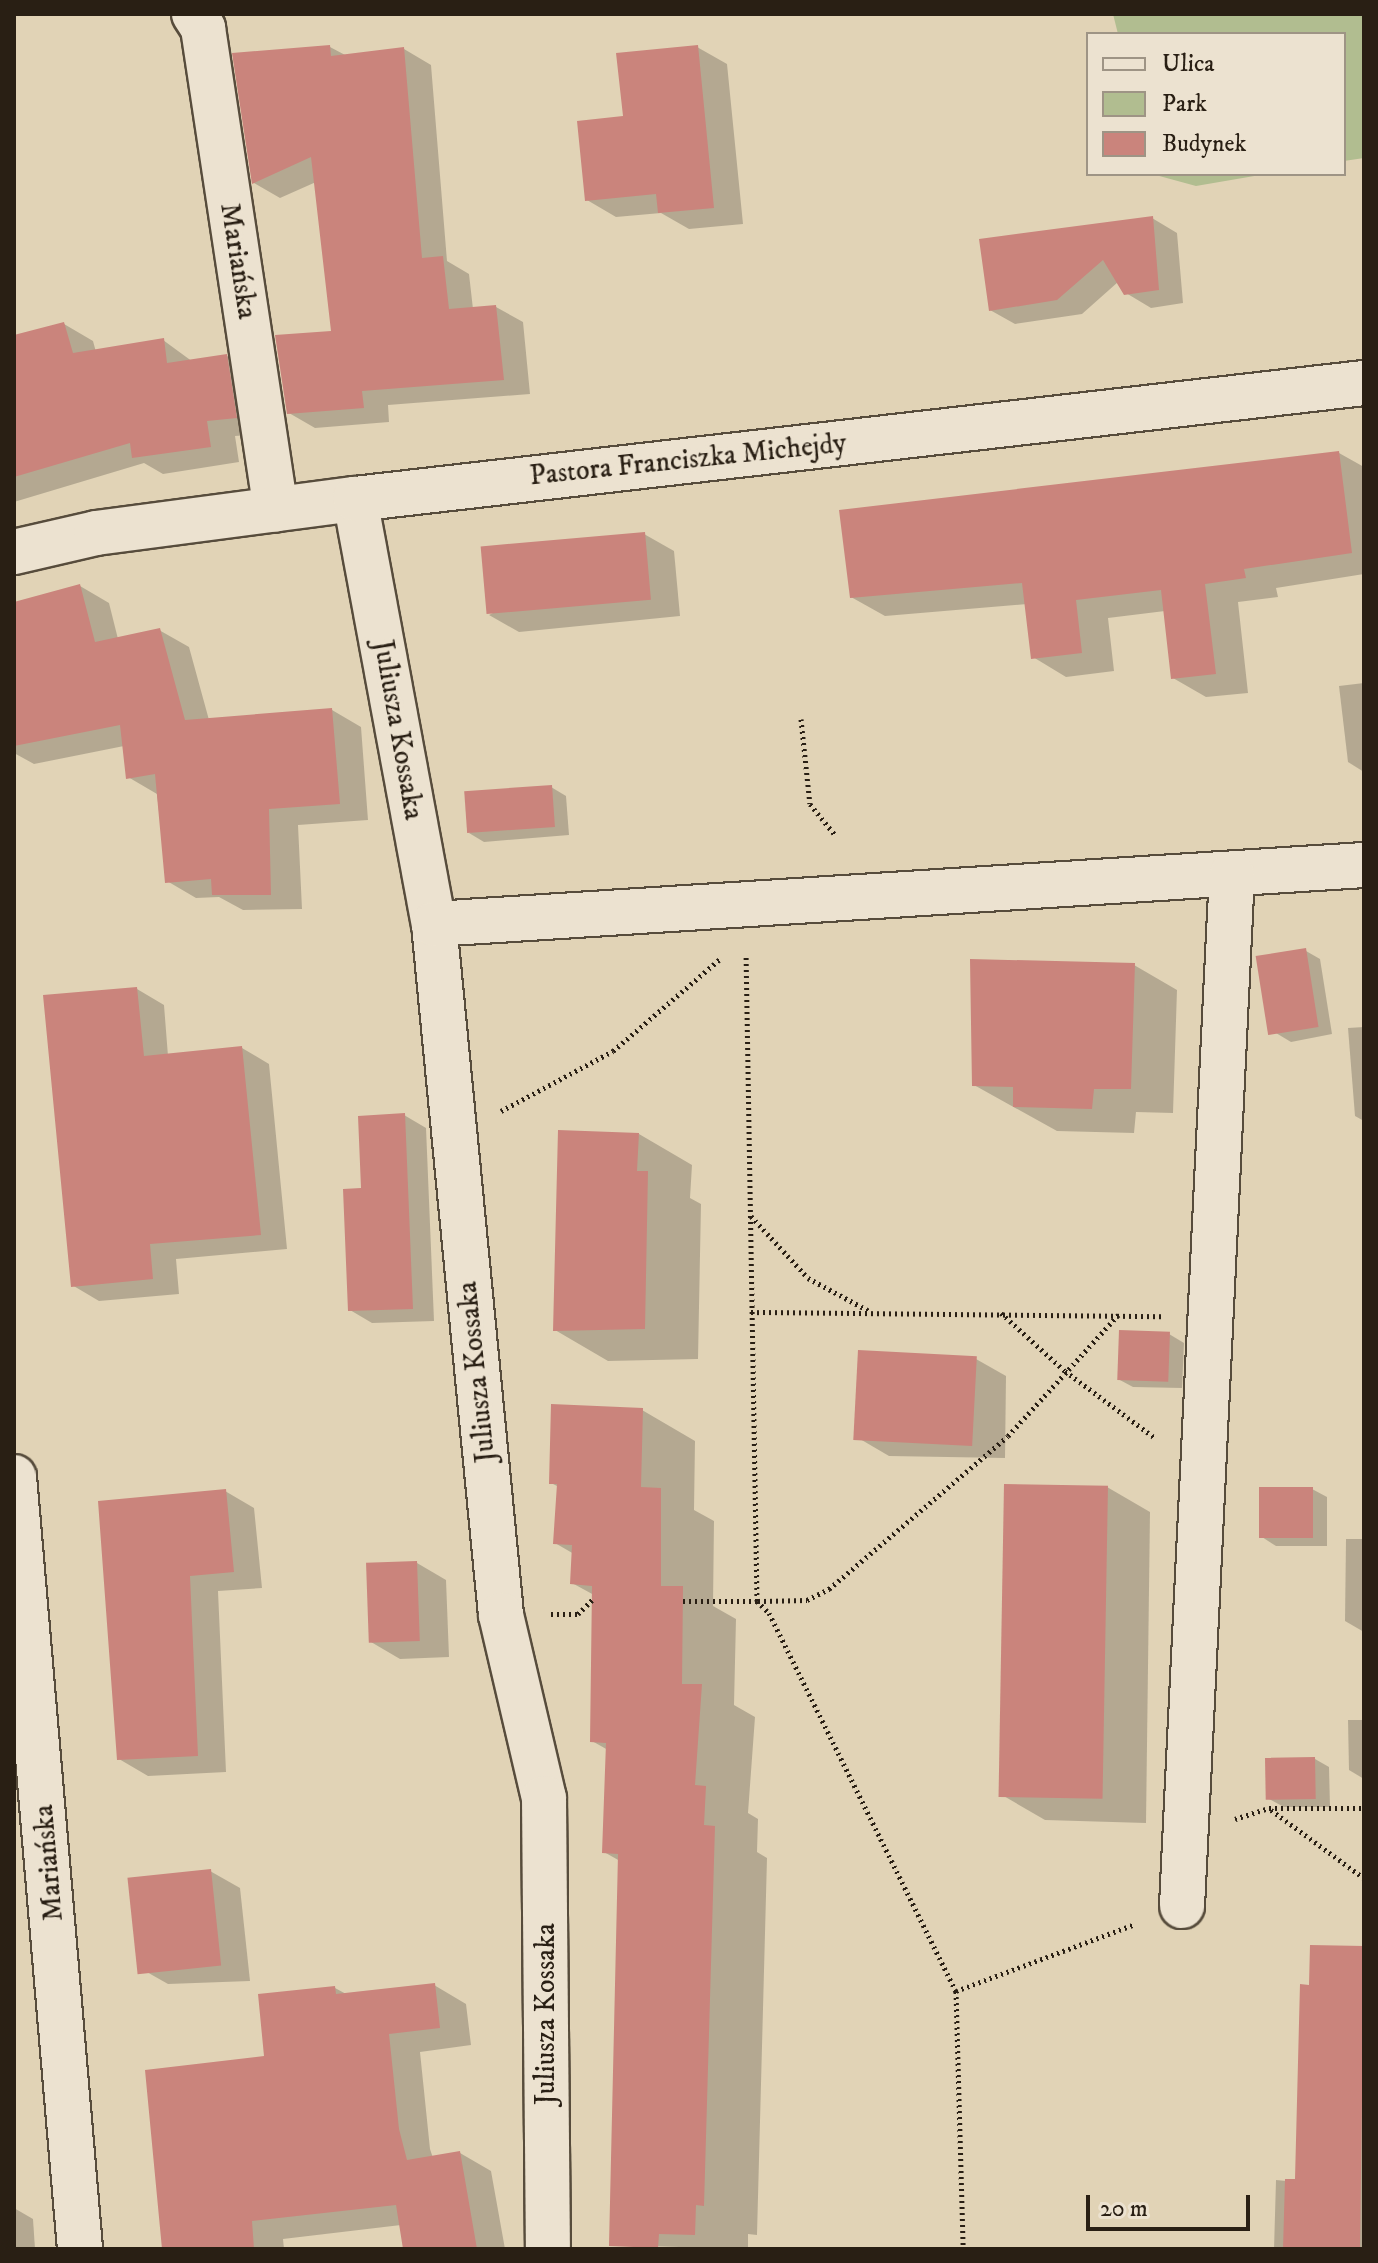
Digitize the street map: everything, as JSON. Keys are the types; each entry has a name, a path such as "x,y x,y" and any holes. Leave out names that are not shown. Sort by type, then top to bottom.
{"street":[{"name":"Mariańska","path":"194,14 203,28 276,509"},
{"name":"Pastora Franciszka Michejdy","path":"14,552 96,533 355,499 1364,383"},
{"name":"Juliusza Kossaka","path":"355,499 434,924 501,1615 544,1798 548,2249"},
{"path":"434,924 745,921 1232,874 1364,865"},
{"path":"1182,1906 1232,874"},
{"name":"Mariańska","path":"14,1477 80,2249"}],"path":[{"path":"801,719 810,804 836,836"},
{"path":"454,1136 613,1051 745,921"},
{"path":"745,921 757,1601 769,1613 956,1991 963,2249"},
{"path":"750,1215 808,1278 870,1312"},
{"path":"751,1312 1000,1312 1211,1317"},
{"path":"1000,1312 1065,1371 1178,1453 1203,1465"},
{"path":"683,1601 807,1600 829,1589 1008,1436 1118,1315"},
{"path":"1269,1808 1364,1878"},
{"path":"1185,1833 1269,1808 1364,1808"},
{"path":"956,1991 1182,1906"}],"green space":[{"path":"1113,14 1364,14 1364,158 1346,161 1346,32 1118,32"},
{"path":"1159,176 1254,176 1196,186"}],"building":[{"path":"330,45 331,56 404,47 422,258 443,256 449,309 496,305 504,380 362,391 364,408 287,414 275,335 331,331 311,157 252,184 232,53"},
{"path":"698,45 714,208 658,213 656,194 585,201 577,121 623,116 616,53"},
{"path":"1153,216 1159,290 1124,295 1103,260 1057,300 989,311 979,239"},
{"path":"64,322 73,353 164,338 167,363 227,354 237,418 207,421 211,447 132,458 130,443 14,477 14,335"},
{"path":"1339,451 1352,553 1244,569 1246,578 1205,584 1216,674 1171,679 1161,590 1076,600 1082,653 1031,659 1022,583 850,598 839,510"},
{"path":"645,532 651,600 487,614 481,546"},
{"path":"80,584 95,642 160,628 185,720 332,708 340,804 269,809 271,895 212,895 211,879 165,883 155,774 126,779 120,725 14,746 14,602"},
{"path":"552,785 555,827 467,833 464,791"},
{"path":"1306,948 1319,1027 1268,1035 1256,956"},
{"path":"970,959 1135,963 1131,1089 1094,1089 1092,1109 1013,1107 1013,1087 972,1086"},
{"path":"137,987 144,1056 242,1046 261,1235 150,1244 153,1279 71,1287 43,995"},
{"path":"405,1113 413,1309 348,1311 343,1189 361,1188 358,1116"},
{"path":"558,1130 639,1133 637,1171 648,1171 645,1329 553,1331"},
{"path":"1119,1330 1170,1332 1168,1382 1117,1380"},
{"path":"858,1350 977,1356 972,1446 853,1440"},
{"path":"551,1404 643,1408 641,1487 661,1488 661,1586 683,1586 682,1684 702,1684 695,1785 706,1786 704,1825 715,1826 704,2206 696,2205 695,2235 659,2234 658,2248 609,2246 618,1854 602,1853 606,1743 590,1742 592,1586 570,1584 572,1545 553,1544 557,1484 549,1484"},
{"path":"1004,1484 1108,1486 1103,1799 999,1797"},
{"path":"1259,1487 1313,1487 1313,1538 1259,1538"},
{"path":"226,1489 234,1572 190,1576 198,1756 117,1760 98,1501"},
{"path":"417,1561 420,1641 369,1643 366,1563"},
{"path":"1315,1757 1316,1799 1266,1800 1265,1758"},
{"path":"211,1869 221,1965 138,1974 127,1878"},
{"path":"1310,1945 1364,1946 1360,2249 1283,2249 1285,2179 1295,2179 1300,1984 1309,1985"},
{"path":"435,1983 440,2028 389,2034 399,2129 407,2160 460,2151 477,2249 403,2249 396,2205 252,2221 254,2249 162,2249 145,2070 264,2056 258,1994 335,1986 336,1994"}]}
